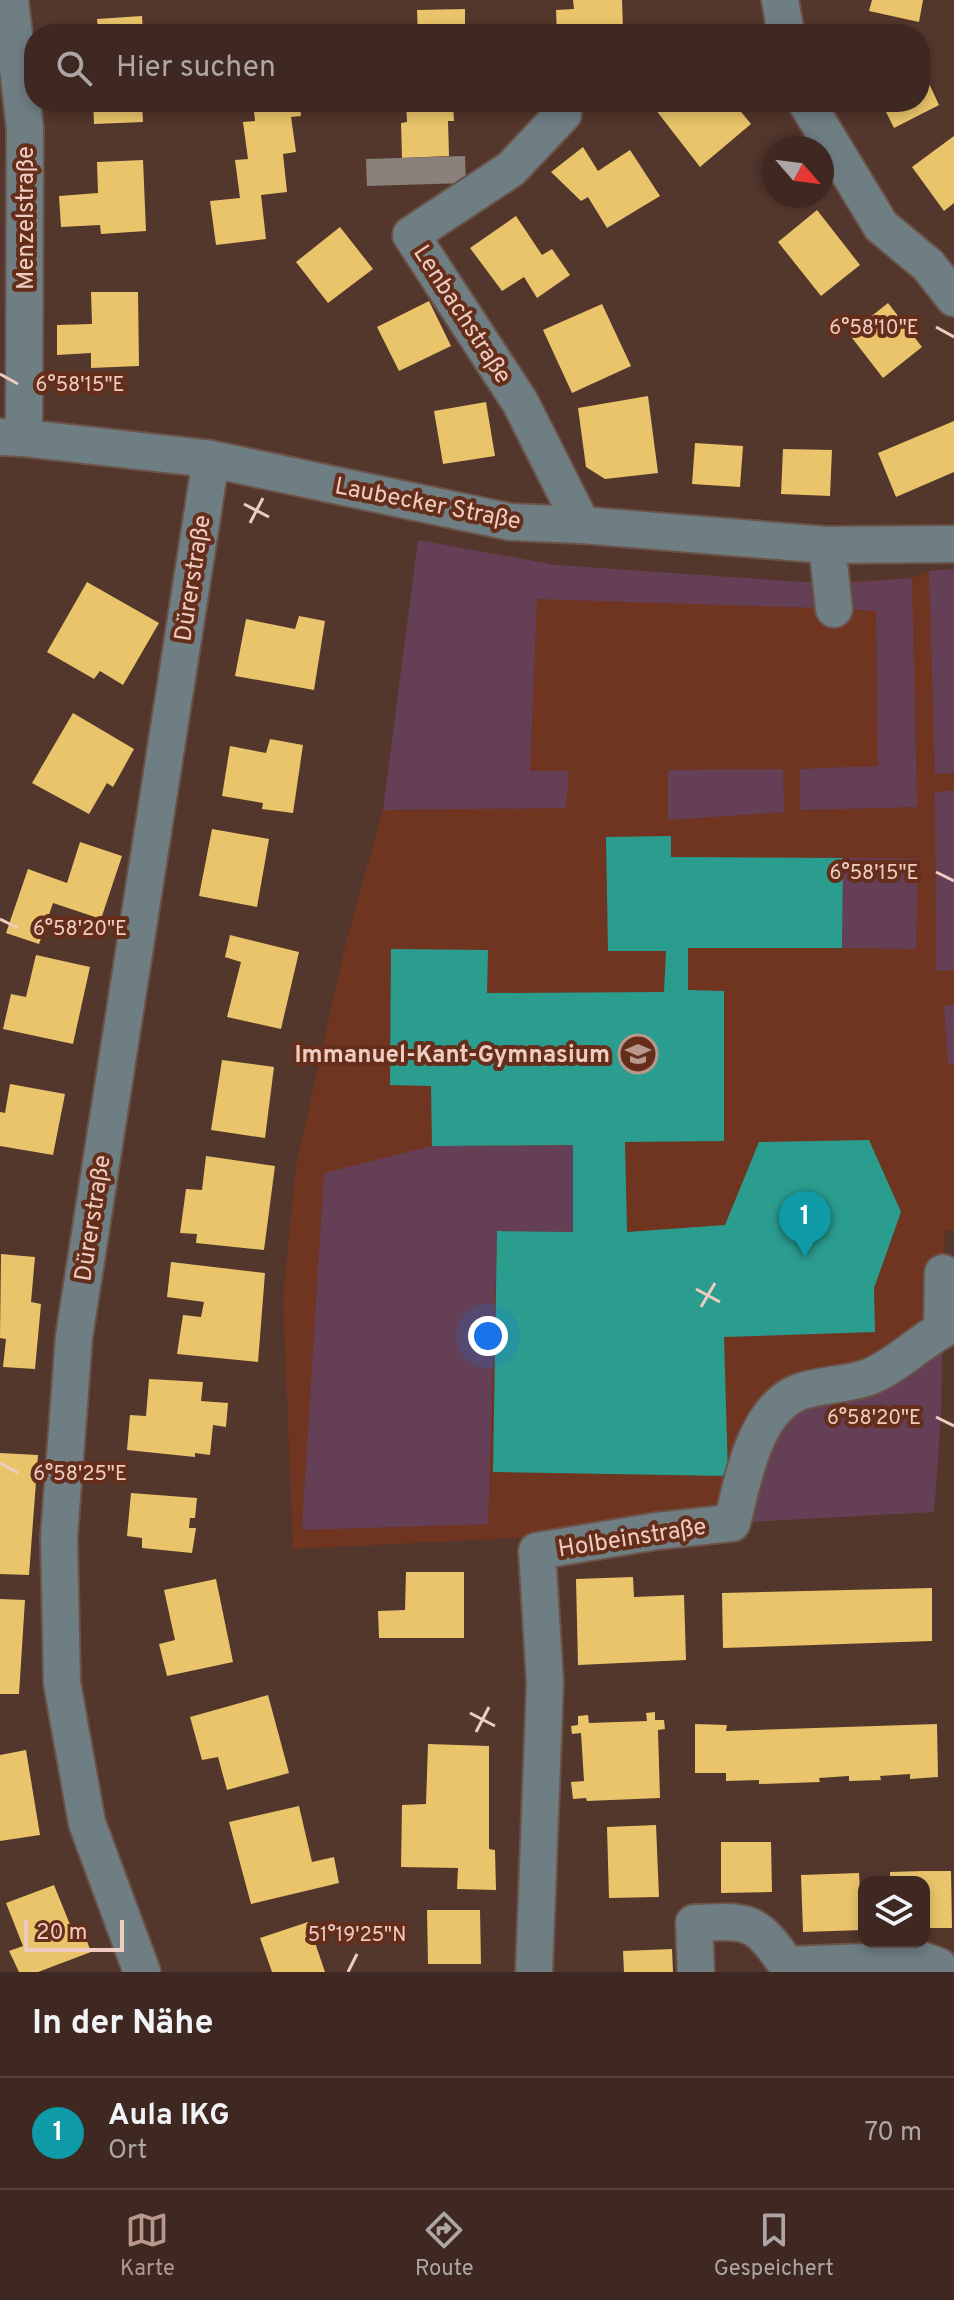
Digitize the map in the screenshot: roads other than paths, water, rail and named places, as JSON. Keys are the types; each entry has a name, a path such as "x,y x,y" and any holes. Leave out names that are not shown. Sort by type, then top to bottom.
{"street":[{"name":"Menzelstraße","path":"10,0 25,129 12,437"},
{"path":"780,0 784,24"},
{"path":"812,112 881,226 928,265 954,298"},
{"name":"Lenbachstraße","path":"563,114 511,169 411,235 520,402 582,525"},
{"name":"Laubecker Straße","path":"12,437 211,459 510,522 827,545 954,544"},
{"name":"Dürerstraße","path":"142,1972 87,1823 62,1683 59,1537 74,1337 211,459"},
{"path":"827,545 834,609"},
{"name":"Holbeinstraße","path":"534,1972 545,1683 537,1551 657,1531 732,1523 754,1443 773,1412 798,1392 878,1373 942,1330 943,1273"},
{"path":"696,1972 694,1923 741,1922 766,1936 784,1968 921,1960 938,1966 940,1972"}],"place":[{"name":"Immanuel-Kant-Gymnasium","path":"638,1054"},
{"name":"Aula IKG","path":"805,1257"}]}
